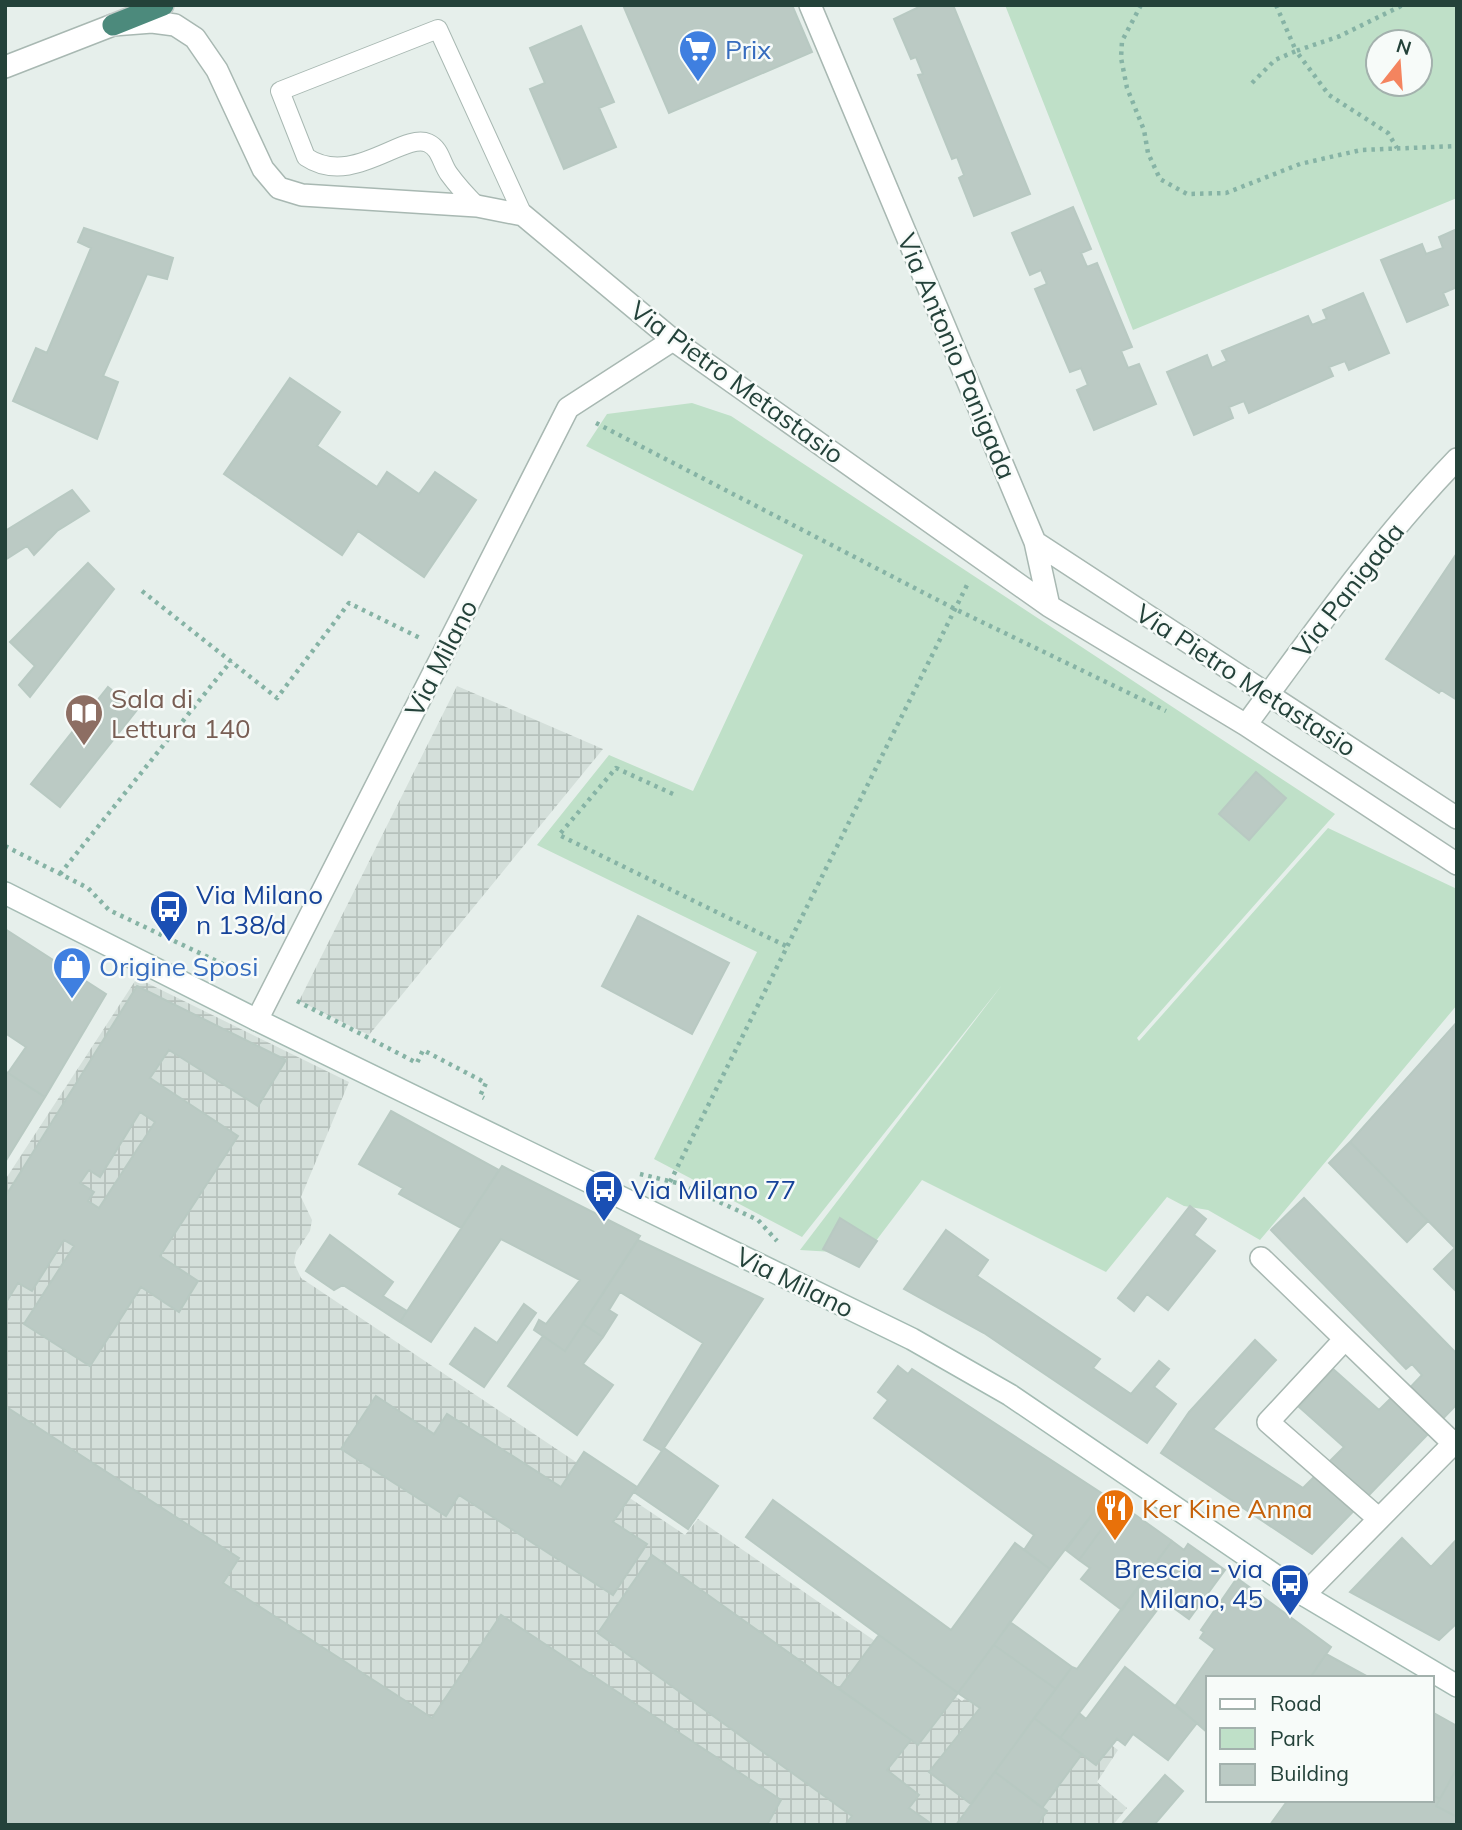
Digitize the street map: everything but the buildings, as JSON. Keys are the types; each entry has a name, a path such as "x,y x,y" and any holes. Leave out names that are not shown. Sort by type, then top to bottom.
{"highway":[{"path":"113,25 163,5"}],"street":[{"name":"Via Antonio Panigada","path":"810,5 1035,542 1049,606"},
{"path":"5,67 113,25 152,22 175,24 195,38 218,70 263,169 279,188 302,195 477,206 523,215"},
{"name":"Via Pietro Metastasio","path":"523,215 673,340 981,558"},
{"path":"568,408 673,340"},
{"name":"Via Milano","path":"257,1020 568,408"},
{"name":"Via Panigada","path":"1246,725 1346,588 1422,495 1457,459"},
{"name":"Via Pietro Metastasio","path":"1035,542 1457,818"},
{"path":"981,558 1049,606"},
{"name":"Via Pietro Metastasio","path":"1049,606 1246,725 1457,864"},
{"name":"Via Milano","path":"5,893 257,1020 912,1339 1010,1395 1304,1595 1457,1686"},
{"path":"1261,1258 1455,1442 1304,1595"},
{"path":"1345,1339 1268,1422 1379,1519"}],"lane":[{"path":"477,206 446,171 439,152 430,144 418,140 352,165 332,167 315,163 306,157 280,91 438,29 523,215"}],"path":[{"path":"1141,5 1122,41 1123,72 1160,179 1186,194 1226,193 1300,164 1361,150 1457,146"},
{"path":"1276,5 1296,51 1329,95 1388,133 1398,149"},
{"path":"1252,83 1275,60 1340,36 1403,5"},
{"path":"568,408 955,609 1167,712"},
{"path":"670,1181 981,558"},
{"path":"142,591 277,698 349,603 445,650"},
{"path":"60,874 231,661"},
{"path":"673,794 616,768 559,835 786,946"}],"shaded area":[{"path":"457,686 603,749 369,1035 299,1001"},
{"path":"137,978 349,1082 301,1197 312,1220 310,1231 296,1252 294,1263 301,1278 685,1535 698,1519 962,1701 1002,1665 1118,1750 1097,1782 1127,1808 1113,1825 5,1825 5,1180"}],"green space":[{"path":"1005,5 1457,5 1457,198 1133,330"},
{"path":"692,403 731,416 1335,814 1137,1038 1139,1041 1328,828 1457,889 1457,1005 1260,1240 1208,1210 1184,1206 1167,1197 1106,1272 922,1180 866,1254 800,1250 1002,985 802,1237 654,1159 757,952 537,845 609,755 693,791 803,555 586,446 607,414"}],"place":[{"name":"Prix","path":"698,83"},
{"name":"Sala di Lettura 140","path":"84,747"},
{"name":"Via Milano n 138/d","path":"169,943"},
{"name":"Origine Sposi","path":"72,1000"},
{"name":"Via Milano 77","path":"604,1223"},
{"name":"Ker Kine Anna","path":"1115,1542"},
{"name":"Brescia - via Milano, 45","path":"1290,1617"}]}
